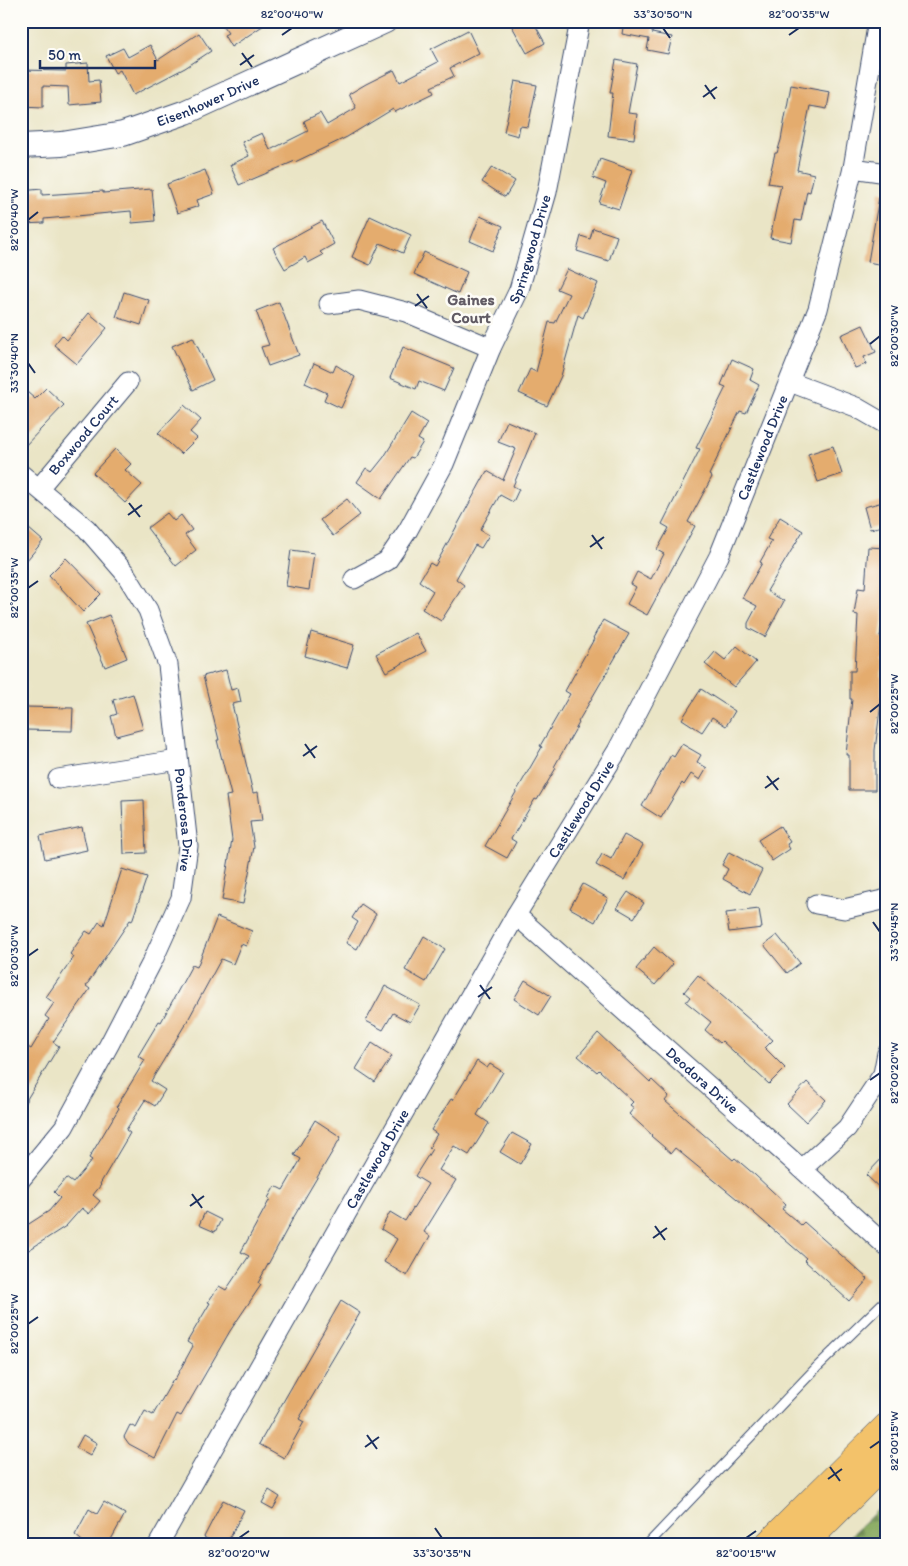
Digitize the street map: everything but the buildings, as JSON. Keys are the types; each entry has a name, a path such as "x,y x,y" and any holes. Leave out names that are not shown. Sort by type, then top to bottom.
{"main road":[{"path":"768,1545 887,1427"},
{"path":"802,1545 887,1460"}],"street":[{"name":"Eisenhower Drive","path":"21,146 62,144 123,134 177,116 385,21"},
{"name":"Springwood Drive","path":"354,579 386,561 408,530 444,464 492,348 519,290 548,192 580,21"},
{"name":"Castlewood Drive","path":"158,1545 516,915 616,751 719,556 818,309 853,168 878,21"},
{"path":"853,168 887,174"},
{"path":"329,304 359,300 406,312 492,348"},
{"name":"Boxwood Court","path":"39,488 128,382"},
{"path":"790,382 856,407 887,425"},
{"name":"Ponderosa Drive","path":"21,474 86,528 125,572 148,610 168,665 188,846 181,898 153,960 64,1127 21,1179"},
{"path":"58,779 178,760"},
{"path":"816,904 844,909 887,899"},
{"name":"Deodora Drive","path":"516,915 887,1247"},
{"path":"802,1169 847,1128 883,1074 887,1053"}],"lane":[{"path":"647,1545 816,1368 887,1298"}],"green space":[{"path":"887,1501 887,1545 841,1545"}],"district":[{"name":"Gaines Court","path":"471,308"}]}
